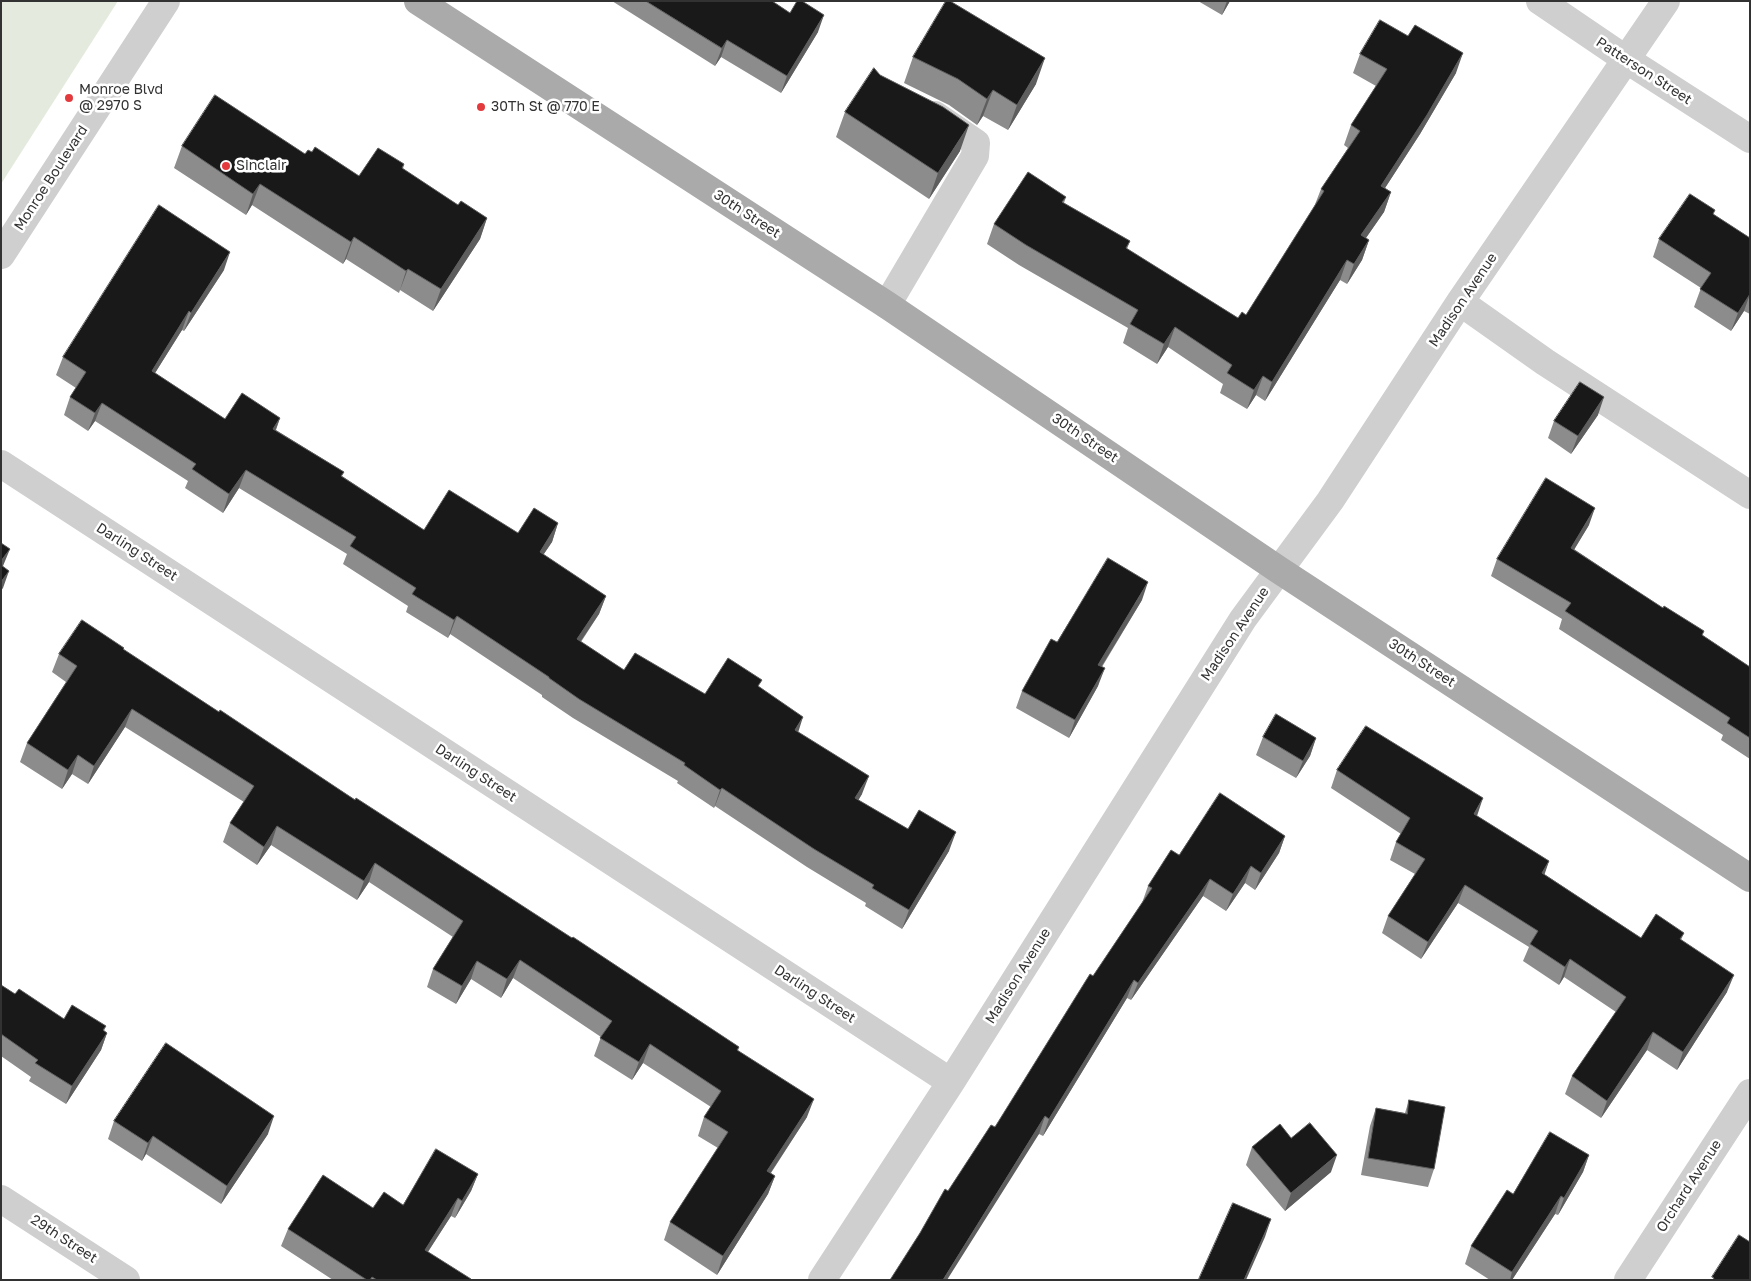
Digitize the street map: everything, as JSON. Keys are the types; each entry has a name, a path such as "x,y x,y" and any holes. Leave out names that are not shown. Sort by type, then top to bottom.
{"main road":[{"name":"30th Street","path":"418,1 887,305 1279,570 1750,878"}],"street":[{"name":"Monroe Boulevard","path":"1,255 166,1"},
{"name":"Patterson Street","path":"1540,1 1627,60 1750,139"},
{"name":"Madison Avenue","path":"822,1280 951,1082 1243,619 1330,500 1460,302 1666,1"},
{"path":"887,305 975,156 976,143 942,119 910,103"},
{"path":"1460,302 1546,362 1750,495"},
{"name":"Darling Street","path":"1,464 951,1082"},
{"name":"Orchard Avenue","path":"1628,1280 1750,1093"},
{"name":"29th Street","path":"1,1199 90,1270 126,1280"}],"shaded area":[{"path":"1,1 118,1 1,184"}],"building":[{"path":"646,1 772,1 790,13 797,1 802,1 824,15 787,76 727,40 722,48"},
{"path":"946,1 950,1 1045,58 1017,105 993,90 987,99 958,79 913,57"},
{"path":"1380,20 1408,36 1415,25 1463,53 1427,115 1381,186 1391,192 1361,235 1369,240 1354,264 1347,260 1272,382 1263,376 1254,390 1227,373 1232,365 1175,327 1164,344 1130,324 1138,310 1026,245 994,224 1028,172 1066,197 1062,202 1130,241 1126,248 1238,318 1242,312 1246,315 1324,191 1321,189 1360,131 1351,125 1387,69 1360,54"},
{"path":"874,68 880,75 943,107 969,125 938,173 845,112"},
{"path":"215,95 305,154 308,150 312,152 315,147 359,176 378,148 404,164 402,168 458,205 461,201 487,218 441,289 408,269 406,271 354,237 351,242 260,184 253,194 182,146"},
{"path":"1690,194 1715,210 1713,214 1750,238 1750,294 1738,313 1700,289 1711,273 1659,239"},
{"path":"159,205 230,252 191,313 189,311 152,371 225,419 242,393 280,418 273,429 344,472 341,476 424,530 449,490 518,533 534,508 558,523 540,552 606,596 577,639 624,670 635,653 705,694 728,658 762,680 758,686 803,717 795,730 869,776 855,798 908,829 919,810 956,832 909,910 872,888 874,885 814,849 722,788 720,790 684,765 685,763 579,699 457,616 454,620 412,594 416,588 350,546 356,537 246,470 229,494 192,469 196,464 102,403 95,413 70,397 86,372 63,357"},
{"path":"1580,382 1604,397 1578,436 1554,421"},
{"path":"1546,478 1595,508 1571,548 1663,608 1664,606 1704,631 1702,635 1750,667 1750,738 1727,723 1730,718 1565,611 1571,603 1497,559"},
{"path":"1,543 10,549 1,561"},
{"path":"1108,558 1148,582 1098,665 1105,668 1075,720 1022,691 1051,639 1057,642"},
{"path":"1,565 9,571 1,582"},
{"path":"82,620 123,649 219,712 220,710 355,800 356,798 573,937 739,1047 737,1050 814,1099 767,1171 775,1176 723,1256 670,1222 728,1132 704,1117 721,1091 650,1044 639,1062 600,1038 612,1021 520,960 507,979 477,961 462,986 433,969 463,921 375,863 364,881 277,826 264,847 230,823 254,786 132,709 94,766 78,755 68,770 27,743 77,666 59,654"},
{"path":"1276,714 1316,738 1303,761 1263,737"},
{"path":"1366,726 1483,798 1474,814 1549,861 1542,873 1641,938 1656,914 1684,933 1680,939 1734,975 1683,1052 1653,1032 1607,1101 1572,1076 1626,997 1570,959 1565,967 1530,944 1538,931 1465,885 1428,942 1388,916 1425,859 1396,842 1410,818 1337,770"},
{"path":"1220,793 1285,836 1261,873 1251,866 1233,894 1210,879 1138,983 1134,980 1049,1119 1045,1116 943,1280 890,1280 945,1189 948,1191 991,1125 995,1127 1090,974 1093,976 1152,888 1148,886 1171,850 1179,855"},
{"path":"1,985 15,994 19,989 64,1019 72,1005 106,1026 103,1030 107,1033 72,1086 35,1063 38,1060 1,1034"},
{"path":"166,1043 274,1116 227,1186 153,1136 148,1143 114,1121"},
{"path":"1409,1100 1445,1107 1434,1169 1368,1158 1376,1108 1407,1114"},
{"path":"1310,1123 1337,1155 1291,1193 1252,1147 1280,1124 1291,1138"},
{"path":"1550,1132 1589,1155 1564,1198 1561,1196 1512,1272 1471,1246 1507,1190 1513,1194"},
{"path":"436,1149 478,1174 462,1201 458,1198 425,1250 470,1280 377,1280 372,1277 370,1280 367,1280 288,1229 323,1175 373,1208 384,1192 403,1205"},
{"path":"1233,1203 1271,1219 1244,1280 1200,1280 1199,1279"},
{"path":"1739,1235 1750,1242 1750,1280 1713,1280 1714,1278 1712,1277"}],"place":[{"name":"Monroe Blvd @ 2970 S","path":"69,98"},
{"name":"30Th St @ 770 E","path":"481,107"},
{"name":"Sinclair","path":"226,166"}]}
